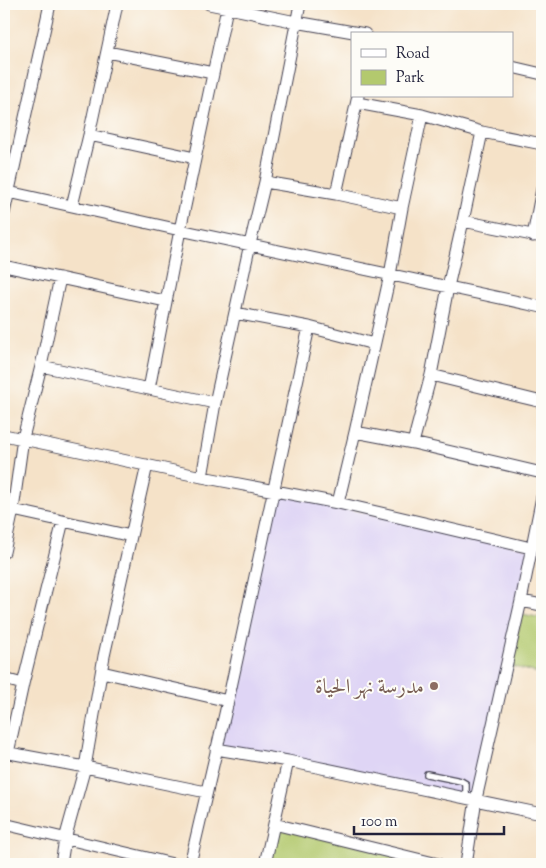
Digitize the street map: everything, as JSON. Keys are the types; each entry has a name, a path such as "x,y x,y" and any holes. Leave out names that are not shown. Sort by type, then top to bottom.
{"street":[{"path":"4,213 6,191 50,4"},
{"path":"72,206 117,4"},
{"path":"210,4 354,32"},
{"path":"202,477 215,403 265,182 300,4"},
{"path":"148,389 227,8"},
{"path":"107,52 213,73"},
{"path":"514,67 542,74"},
{"path":"336,194 358,100 482,132 542,144"},
{"path":"338,503 390,275 422,115"},
{"path":"413,444 431,375 482,132"},
{"path":"89,135 195,158"},
{"path":"265,182 402,208"},
{"path":"464,221 538,237 542,190"},
{"path":"6,191 542,307"},
{"path":"4,266 165,301"},
{"path":"4,552 13,510 23,438 60,278"},
{"path":"235,313 309,327 374,344"},
{"path":"190,864 228,700 309,327"},
{"path":"41,366 215,403"},
{"path":"431,375 542,402"},
{"path":"355,432 542,473"},
{"path":"4,435 202,477 338,503 531,548"},
{"path":"60,864 85,766 104,656 147,465"},
{"path":"466,864 471,798 521,601 542,497"},
{"path":"13,510 131,536"},
{"path":"63,521 6,752 85,766 206,792"},
{"path":"521,601 542,605"},
{"path":"102,672 228,700"},
{"path":"4,679 23,684"},
{"path":"216,749 288,761 542,814"},
{"path":"265,864 288,761"},
{"path":"4,824 173,864"},
{"path":"274,824 397,860 438,864"}],"lane":[{"path":"427,774 461,780 466,784 471,798"}],"shaded area":[{"path":"275,493 530,549 474,797 220,746"}],"green space":[{"path":"522,614 542,618 542,674 510,666"},
{"path":"274,824 398,855 396,864 265,864"}],"place":[{"name":"مدرسة نهر الحياة","path":"434,686"}]}
